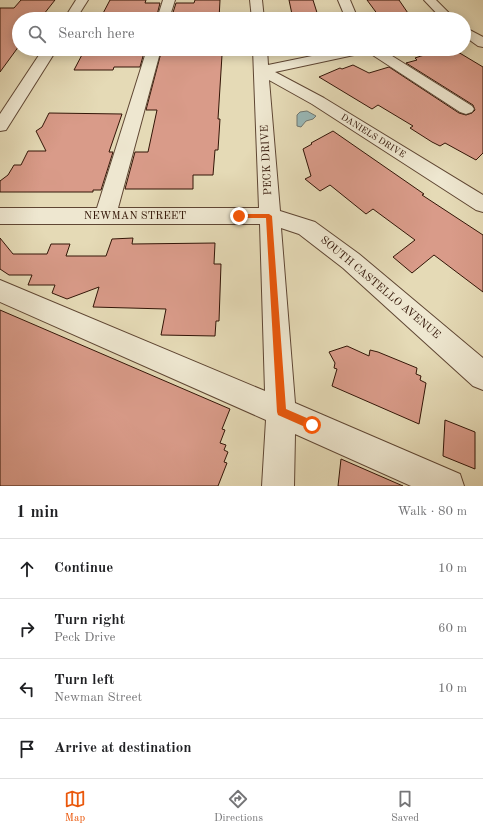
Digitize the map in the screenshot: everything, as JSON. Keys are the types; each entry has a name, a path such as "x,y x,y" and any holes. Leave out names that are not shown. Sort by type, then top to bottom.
{"street":[{"path":"74,12 82,0"},
{"path":"165,12 169,0"},
{"path":"256,0 257,12"},
{"path":"344,0 349,12"},
{"path":"430,0 442,12"},
{"path":"471,28 478,26"},
{"path":"471,35 483,43"},
{"path":"0,126 45,56"},
{"path":"105,216 152,56"},
{"path":"261,59 292,56"},
{"path":"383,56 466,109"},
{"name":"DANIELS DRIVE","path":"261,59 318,101 483,205"},
{"name":"PECK DRIVE","path":"261,59 281,412 278,486"},
{"name":"NEWMAN STREET","path":"0,216 269,216"},
{"name":"SOUTH CASTELLO AVENUE","path":"269,216 307,228 351,261 483,376"},
{"path":"0,291 281,412 448,486"}],"water":[{"path":"307,111 316,116 313,119 306,121 301,127 297,126 297,115 300,112"}],"building":[{"path":"21,0 55,0 46,12 12,12 12,56 0,72 0,8 14,8"},
{"path":"110,0 146,0 145,3 160,3 158,12 104,12"},
{"path":"195,0 220,0 219,12 173,12 176,3 194,3"},
{"path":"289,0 313,0 317,12 292,12"},
{"path":"367,0 399,0 407,12 376,12"},
{"path":"81,56 143,56 140,67 114,67 113,70 74,70"},
{"path":"160,56 222,56 218,119 220,119 218,150 215,150 213,175 193,175 193,189 125,189 135,152 148,152 157,110 146,110"},
{"path":"422,56 465,56 483,67 483,153 476,160 445,143 440,146 432,142 410,128 413,126 378,105 372,109 319,77 340,68 342,69 353,65 369,73 389,67 459,113 466,115 475,110 473,105 406,63 417,60 415,58"},
{"path":"49,113 122,114 109,152 113,152 101,190 93,190 93,192 0,192 0,181 8,175 14,165 21,165 28,151 46,151 36,131 42,127"},
{"path":"333,131 424,194 422,195 483,235 483,292 434,255 412,273 393,257 415,240 373,209 366,214 330,185 320,191 305,179 311,176 303,149"},
{"path":"0,238 13,254 47,254 51,244 70,244 66,256 106,256 112,239 133,238 132,244 215,243 214,264 221,264 219,321 216,321 215,336 161,335 166,309 93,307 99,287 67,299 52,293 55,285 28,285 32,275 9,275 0,269"},
{"path":"0,310 230,409 222,429 225,430 220,443 226,445 224,450 228,452 224,462 227,463 218,486 0,486"},
{"path":"347,346 369,356 370,350 378,352 417,368 416,374 421,376 420,380 426,383 419,424 332,386 337,369 334,368 335,363 329,352"},
{"path":"445,420 475,432 475,469 443,456"},
{"path":"341,459 403,486 338,486"}],"route":[{"path":"239,216 269,216 281,412 312,425"}]}
